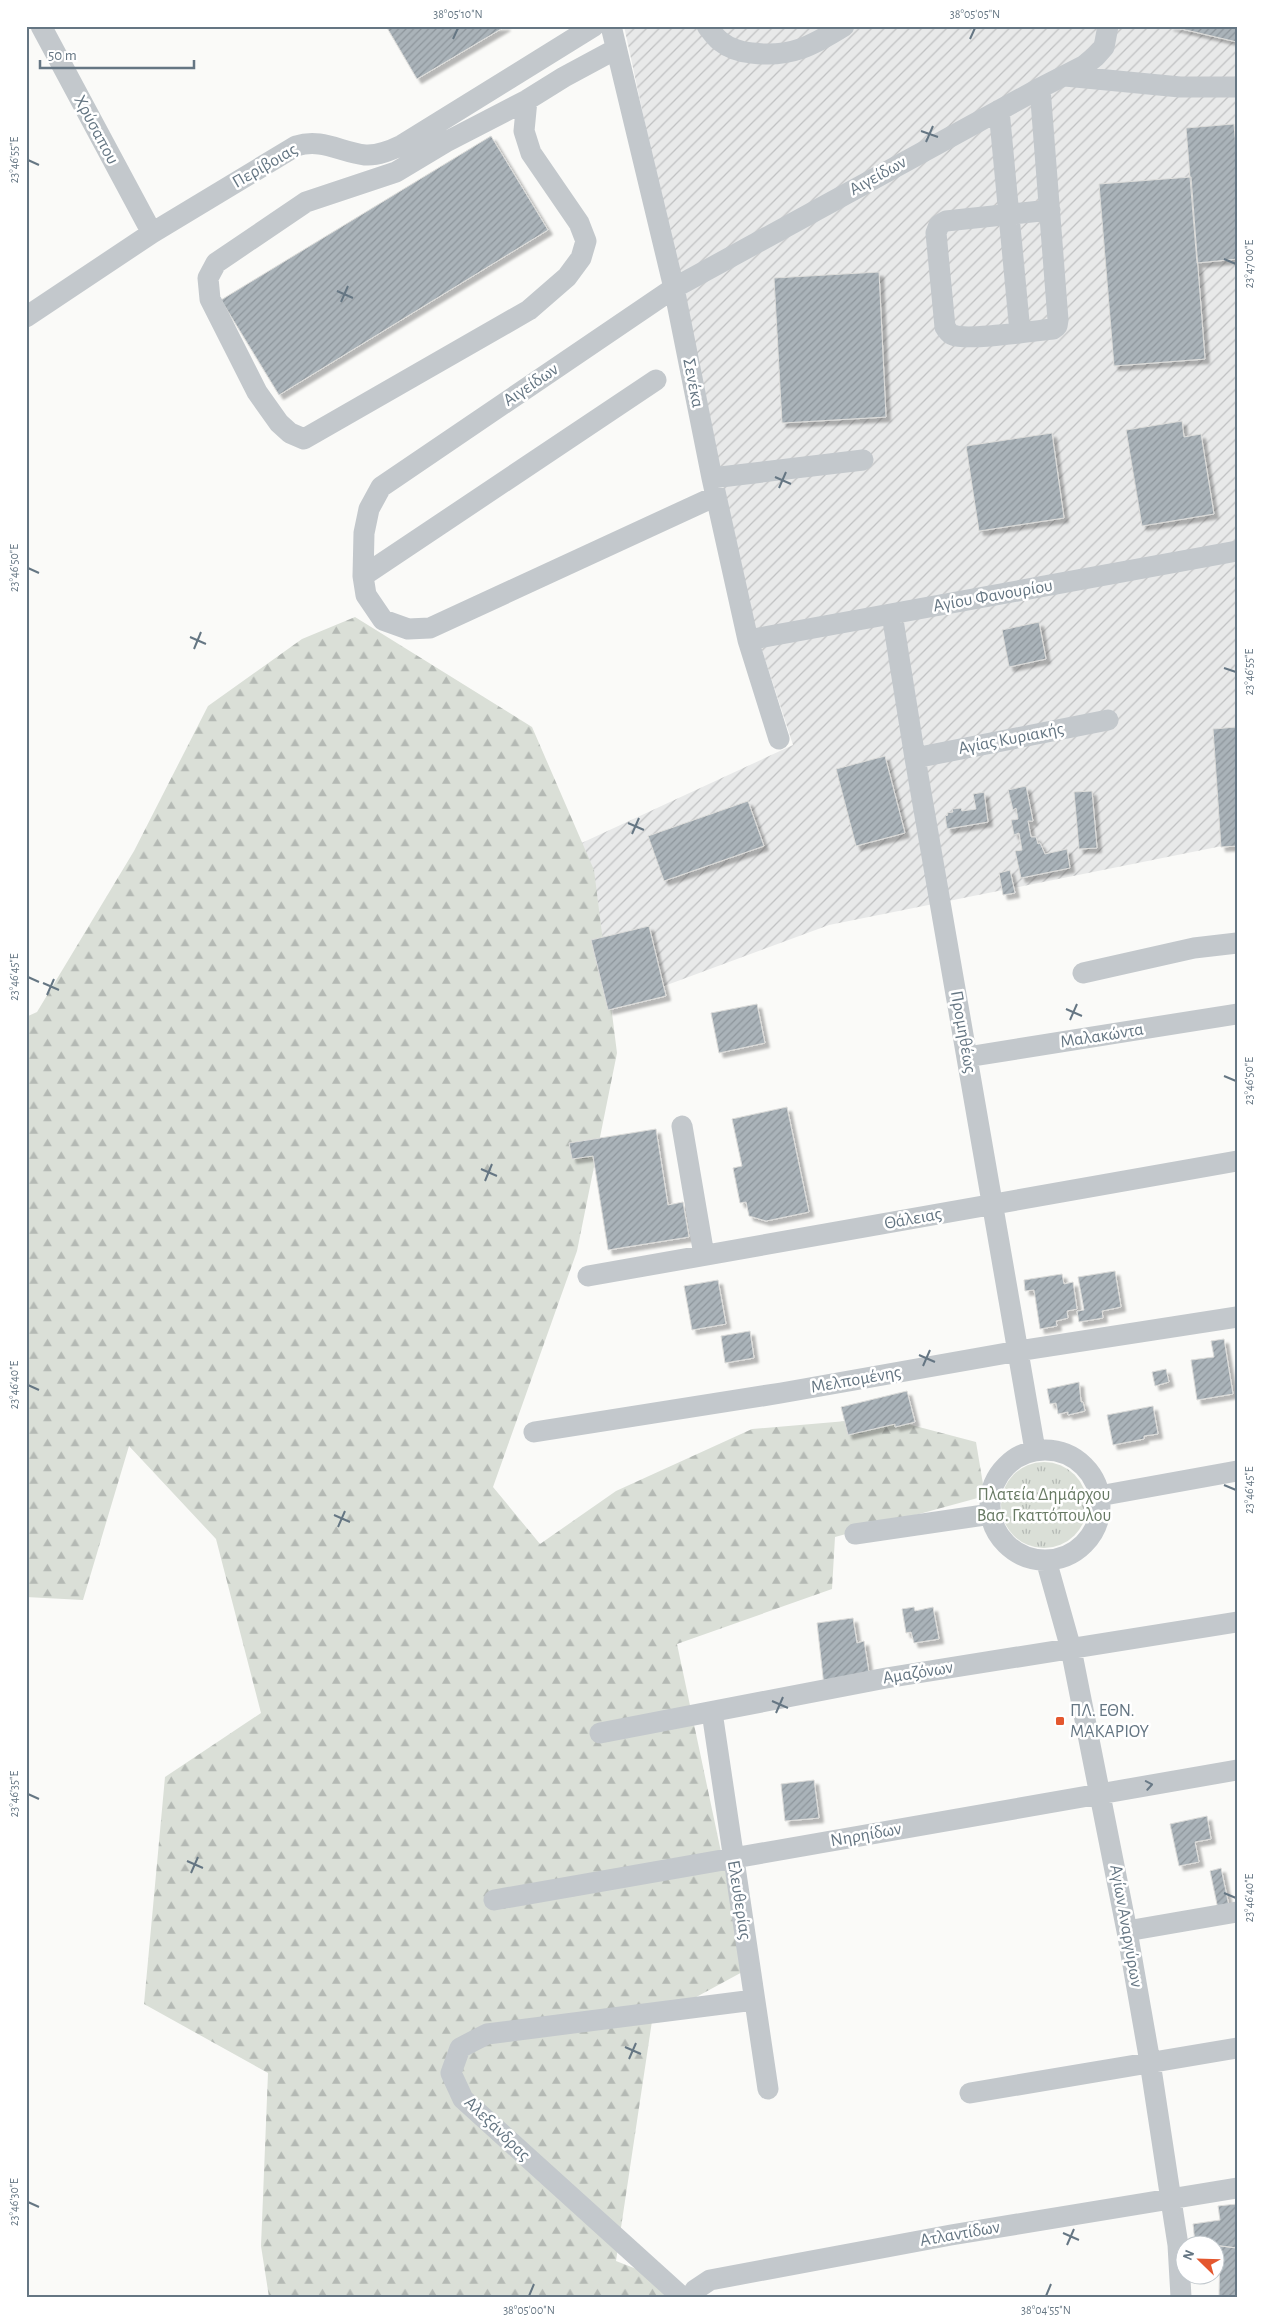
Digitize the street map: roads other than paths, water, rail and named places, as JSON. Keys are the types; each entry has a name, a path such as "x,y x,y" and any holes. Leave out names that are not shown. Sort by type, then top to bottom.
{"street":[{"name":"Χρύσαπου","path":"41,26 152,233"},
{"name":"Περίβοιας","path":"26,318 152,233 296,146 306,143 322,143 366,155 386,153 402,145 594,26"},
{"name":"Σενέκα","path":"611,26 674,288 714,487 748,640 779,739"},
{"path":"707,26 719,41 736,51 770,55 790,54 828,36 844,26"},
{"name":"Αιγείδων","path":"863,460 714,487 430,628 408,628 383,620 366,595 362,576 364,533 369,509 381,487 674,288 1085,65 1104,47 1108,26"},
{"path":"527,100 524,130 531,153 579,223 586,241 576,264 567,277 529,310 304,439 290,433 279,423 257,392 210,299 208,278 216,263 306,202 396,172 446,142 527,100 564,77 616,50"},
{"path":"1064,76 1180,87 1237,87"},
{"path":"1040,88 1050,210 1058,326 1053,329 983,336 955,336 950,333 945,327 936,233 939,225 946,221 1050,210"},
{"path":"999,110 1020,332"},
{"path":"362,576 656,380"},
{"name":"Αγίου Φανουρίου","path":"748,640 1237,551"},
{"name":"Προμηθέως","path":"892,614 915,758 1035,1450"},
{"name":"Αγίας Κυριακής","path":"915,758 1108,720"},
{"path":"1083,972 1194,948 1237,943"},
{"name":"Μαλακώντα","path":"967,1057 1237,1014"},
{"path":"682,1126 704,1255"},
{"name":"Θάλειας","path":"588,1276 1237,1161"},
{"name":"Μελπομένης","path":"534,1432 781,1393 1018,1351 1237,1317"},
{"path":"1035,1450 1053,1450 1070,1456 1085,1466 1095,1481 1099,1496 1099,1517 1092,1534 1080,1548 1064,1557 1046,1560 1026,1556 1011,1548 998,1534 991,1514 990,1501 994,1483 1004,1468 1018,1456 1035,1450"},
{"path":"1099,1496 1237,1471"},
{"path":"855,1534 991,1514"},
{"name":"Αγίων Αναργύρων","path":"1046,1560 1071,1649 1127,1931 1150,2062 1178,2245 1181,2297"},
{"name":"Αμαζόνων","path":"600,1733 886,1678 1237,1622"},
{"name":"Ελευθερίας","path":"712,1712 768,2088"},
{"name":"Νηρηίδων","path":"494,1900 1237,1770"},
{"path":"1127,1931 1237,1912"},
{"name":"Αλεξάνδρας","path":"682,2297 463,2099 452,2073 460,2048 487,2034 754,2000"},
{"path":"970,2093 1237,2048"},
{"name":"Ατλαντίδων","path":"691,2297 695,2290 710,2280 951,2235 1237,2188"}],"place":[{"name":"ΠΛ. ΕΘΝ. ΜΑΚΑΡΙΟΥ","path":"1060,1721"}],"park label":[{"name":"Πλατεία Δημάρχου Βασ. Γκαττόπουλου","path":"1044,1505"}]}
